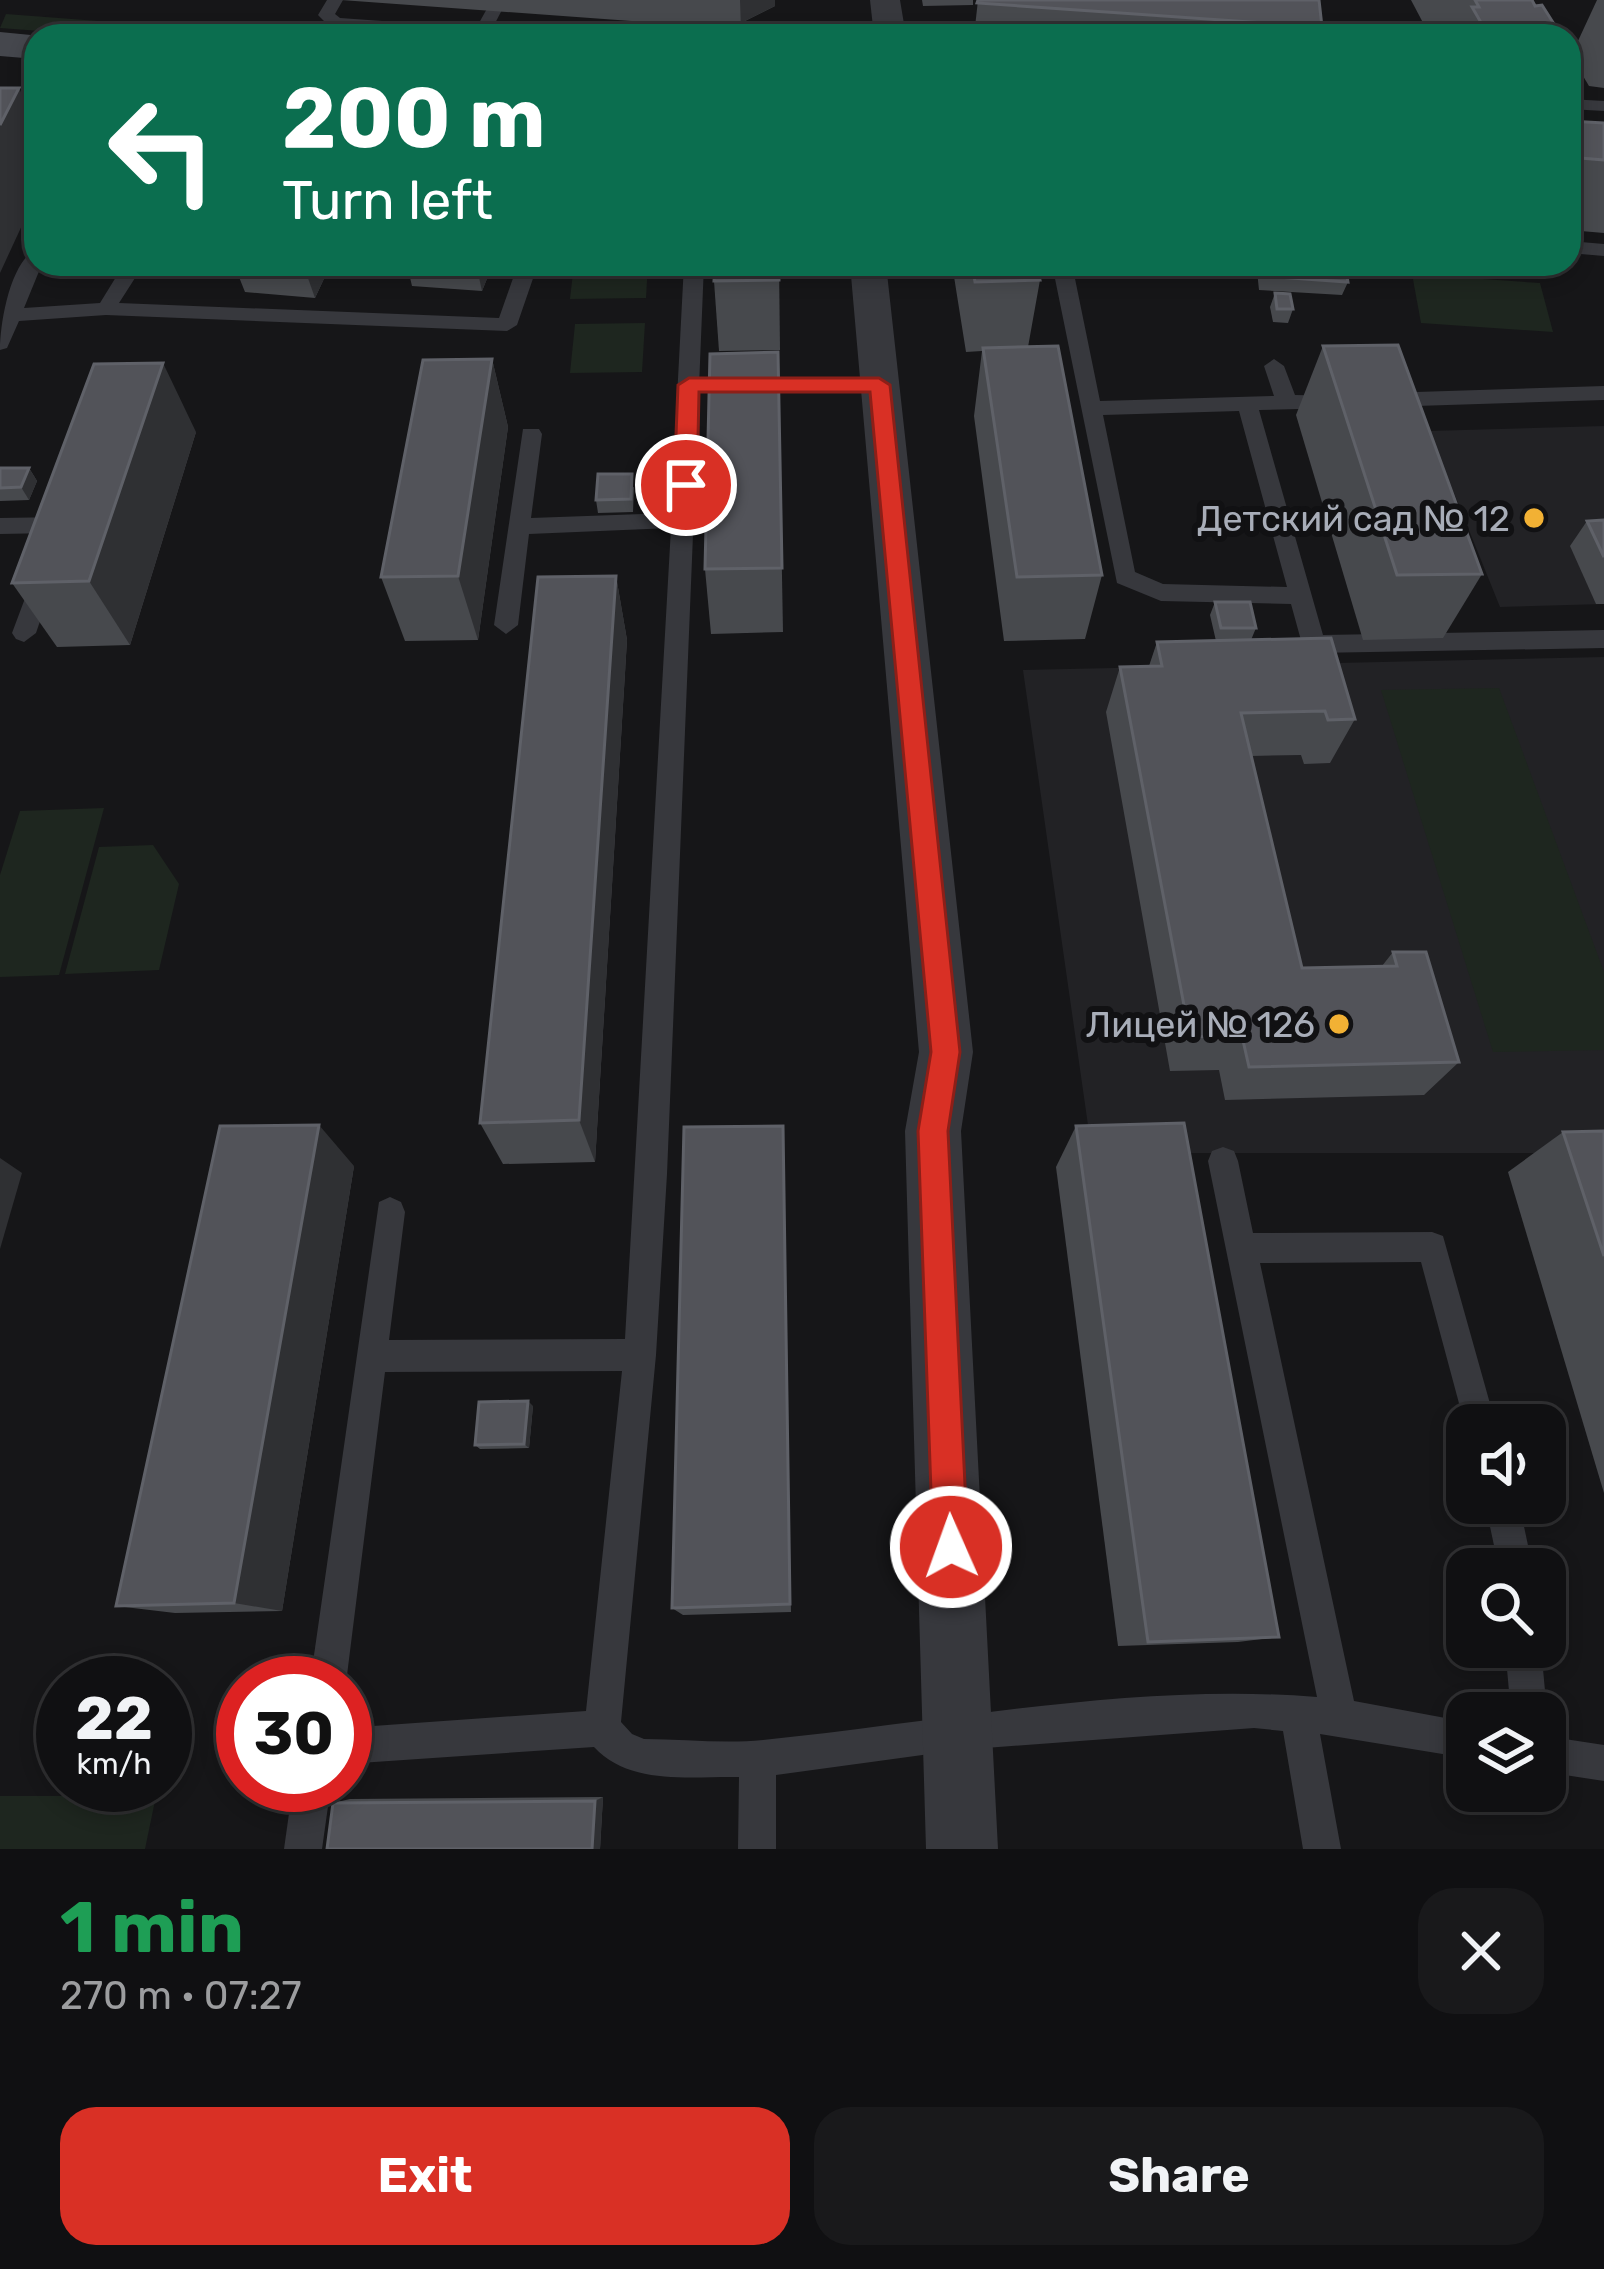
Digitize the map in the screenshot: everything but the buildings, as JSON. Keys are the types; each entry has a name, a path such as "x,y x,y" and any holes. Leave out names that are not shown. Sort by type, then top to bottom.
{"street":[{"path":"869,276 946,1052 933,1131 962,1849"}],"lane":[{"path":"335,0 327,20 351,24"},
{"path":"484,24 495,8"},
{"path":"0,343 6,316 26,276"},
{"path":"106,309 127,276"},
{"path":"6,316 106,309 507,325 524,276"},
{"path":"694,276 640,1354 602,1728 620,1748 644,1757 758,1759 959,1732 1254,1710 1339,1717 1446,1736"},
{"path":"1065,276 1094,408 1118,564 1125,577 1161,592 1301,596"},
{"path":"1274,366 1287,403"},
{"path":"689,385 879,385"},
{"path":"1094,408 1604,393"},
{"path":"1246,404 1314,644 1604,639"},
{"path":"506,625 531,434"},
{"path":"0,526 67,515 25,633"},
{"path":"519,526 684,520"},
{"path":"1223,1162 1339,1717"},
{"path":"331,1656 390,1212"},
{"path":"1244,1248 1432,1247 1474,1404"},
{"path":"370,1356 640,1354"},
{"path":"1298,1713 1322,1849"},
{"path":"372,1745 602,1728"},
{"path":"1566,1757 1604,1762"},
{"path":"757,1849 758,1759"},
{"path":"303,1849 308,1812"}],"shaded area":[{"path":"6,14 138,24 24,24 24,30 0,28"},
{"path":"573,276 647,276 646,298 570,299"},
{"path":"1412,276 1440,276 1540,283 1553,332 1421,323"},
{"path":"645,323 642,372 570,373 575,324"},
{"name":"Детский сад № 12","path":"1604,426 1604,604 1500,607 1429,431"},
{"name":"Лицей № 126","path":"1604,657 1604,1153 1092,1153 1023,670"},
{"path":"1499,688 1604,972 1604,1050 1493,1052 1381,690"},
{"path":"104,808 59,975 0,977 0,875 20,811"},
{"path":"153,845 179,884 159,970 65,974 99,847"},
{"path":"0,1796 36,1796 36,1812 153,1812 145,1849 0,1849"}],"place":[{"name":"Детский сад № 12","path":"1534,518"},
{"name":"Лицей № 126","path":"1339,1024"}],"route":[{"path":"686,485 689,385 879,385 946,1052 933,1131 951,1547"}]}
